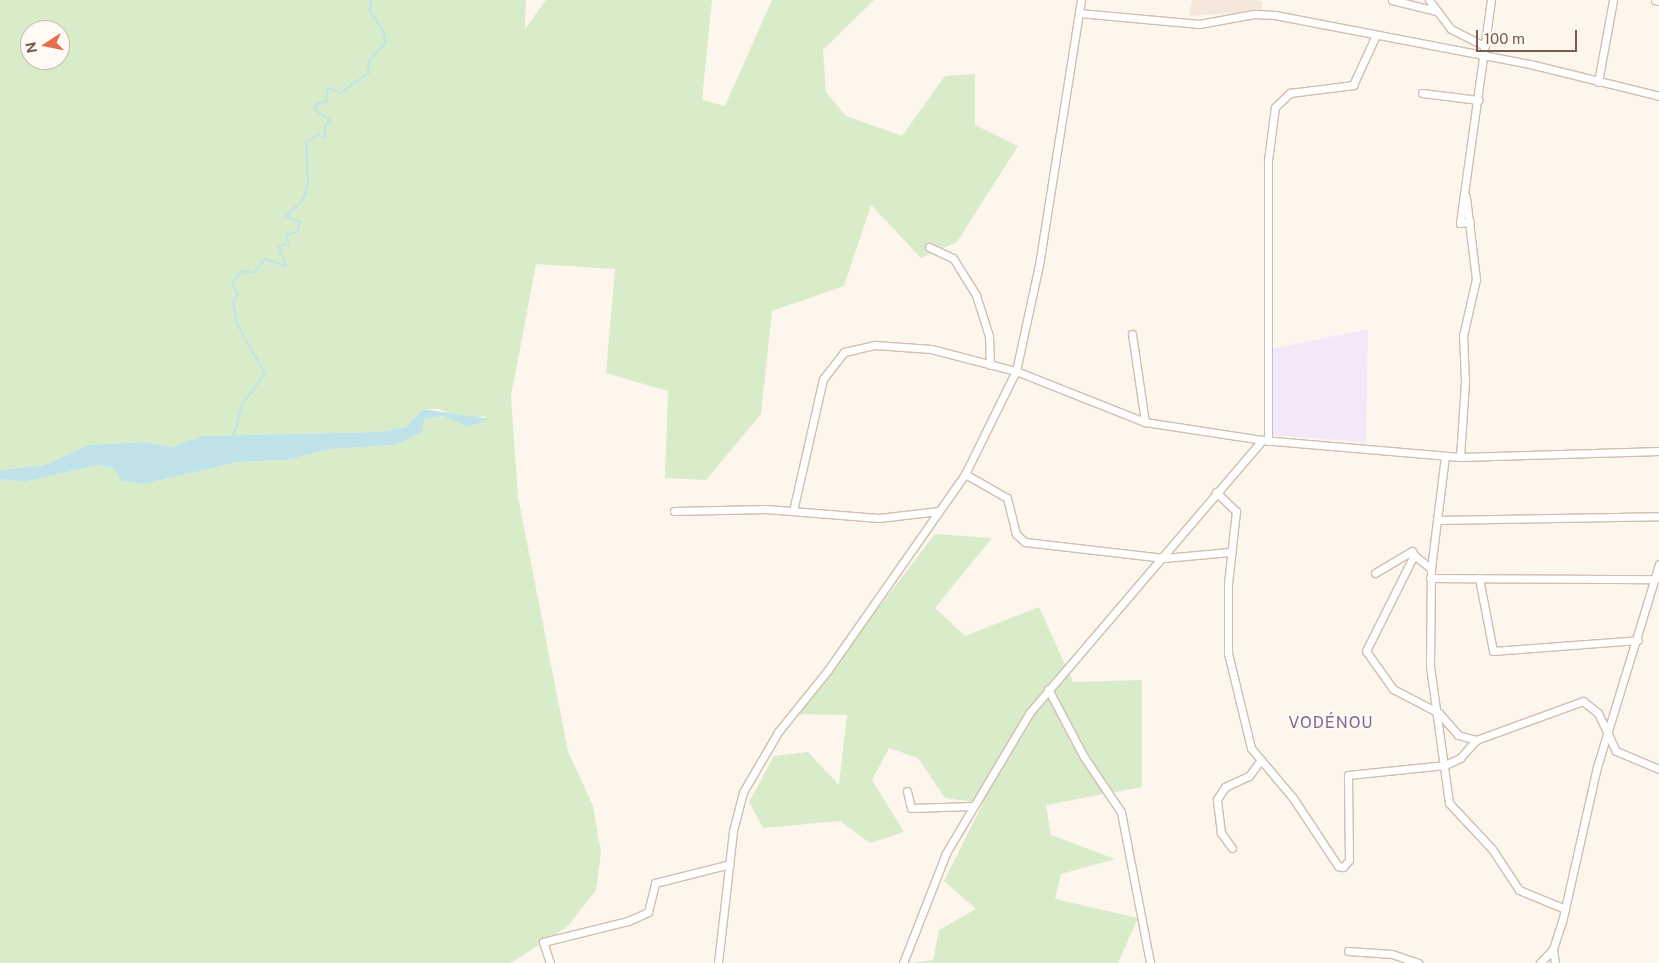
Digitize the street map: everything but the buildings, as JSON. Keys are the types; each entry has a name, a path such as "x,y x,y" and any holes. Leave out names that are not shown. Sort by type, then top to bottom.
{"street":[{"path":"718,963 738,808 756,769 966,474 1016,372 1039,265 1082,0"},
{"path":"1392,0 1436,11"},
{"path":"1429,0 1436,11 1464,38 1485,46"},
{"path":"1460,457 1465,381 1463,336 1476,279 1466,197 1491,0"},
{"path":"1598,82 1613,0"},
{"path":"1655,0 1659,1"},
{"path":"1079,13 1200,24 1260,14 1376,34 1659,96"},
{"path":"902,963 946,853 973,806 1048,689 1164,558 1216,492 1265,440 1268,160 1275,107 1290,92 1353,86 1376,34"},
{"path":"1422,93 1479,100"},
{"path":"929,247 948,253 973,288 989,336 990,365"},
{"path":"1132,334 1144,422"},
{"path":"793,511 823,380 844,352 875,345 931,348 1016,372 1144,422 1265,440 1460,457 1659,451"},
{"path":"1446,456 1430,578 1430,674 1439,713 1449,803 1492,849 1511,882 1519,890 1565,909"},
{"path":"966,474 1007,498 1016,534 1024,542 1164,558 1230,552"},
{"path":"1216,492 1236,511 1230,552 1228,652 1252,748 1259,762 1293,798 1332,860 1344,867 1349,860 1348,775 1445,765 1460,758 1476,740 1583,700 1598,713 1606,736 1622,755 1659,769"},
{"path":"674,511 793,511 878,518 939,511"},
{"path":"1437,520 1659,516"},
{"path":"1375,573 1412,551 1414,555 1431,569"},
{"path":"1414,555 1366,651 1393,689 1439,713 1458,735 1476,740"},
{"path":"1555,963 1553,949 1565,909 1606,736 1638,640 1659,564"},
{"path":"1430,578 1655,579"},
{"path":"1479,578 1493,651 1638,640"},
{"path":"1048,689 1084,757 1121,812 1150,963"},
{"path":"1232,848 1221,833 1217,799 1225,787 1249,776 1259,762"},
{"path":"907,791 911,808 973,806"},
{"path":"550,963 543,942 628,921 648,912 656,883 730,864"},
{"path":"1540,963 1553,949"},
{"path":"1348,951 1392,954 1418,963"}],"shaded area":[{"path":"1192,0 1256,0 1262,2 1262,11 1189,16"},
{"path":"1368,329 1366,442 1269,435 1271,349"}],"green space":[{"path":"0,0 526,0 525,29 546,0 712,0 702,100 725,106 772,0 874,0 823,50 826,92 846,116 902,136 945,76 975,74 975,125 1018,146 957,242 921,258 871,205 844,286 772,311 761,414 706,480 665,478 668,391 606,373 615,269 536,264 511,396 518,497 568,751 593,806 601,853 596,890 568,926 511,963 0,963 0,479 24,482 98,465 113,468 122,481 144,484 238,462 288,460 330,449 396,445 422,432 425,419 443,416 468,427 487,416 467,419 438,409 423,409 406,427 379,432 202,436 172,447 143,442 88,445 45,465 0,470"},
{"path":"935,534 992,538 935,608 965,636 1039,607 1073,682 1142,680 1142,787 1046,805 1051,835 1115,859 1061,874 1055,899 1138,918 1118,963 911,963 933,960 939,930 976,909 944,881 983,803 945,798 918,758 889,748 872,780 904,832 870,843 840,821 763,828 749,802 774,756 808,752 839,785 847,715 797,714"}],"water":[{"path":"423,409 489,419 468,427 443,416 425,419 422,432 396,445 330,449 288,460 238,462 144,484 122,481 113,468 98,465 24,482 0,479 0,470 45,465 88,445 143,442 172,447 202,436 379,432 406,427"}],"waterway":[{"path":"233,437 243,403 265,374 237,324 233,303 238,294 232,283 242,271 254,273 265,259 286,266 279,247 288,243 287,235 297,232 300,222 286,216 303,200 308,184 306,142 317,135 325,137 325,126 331,120 315,110 317,104 326,101 328,88 340,93 369,73 368,62 385,43 384,32 370,11 371,0"}],"district":[{"name":"VODÉNOU","path":"1331,723"}]}
